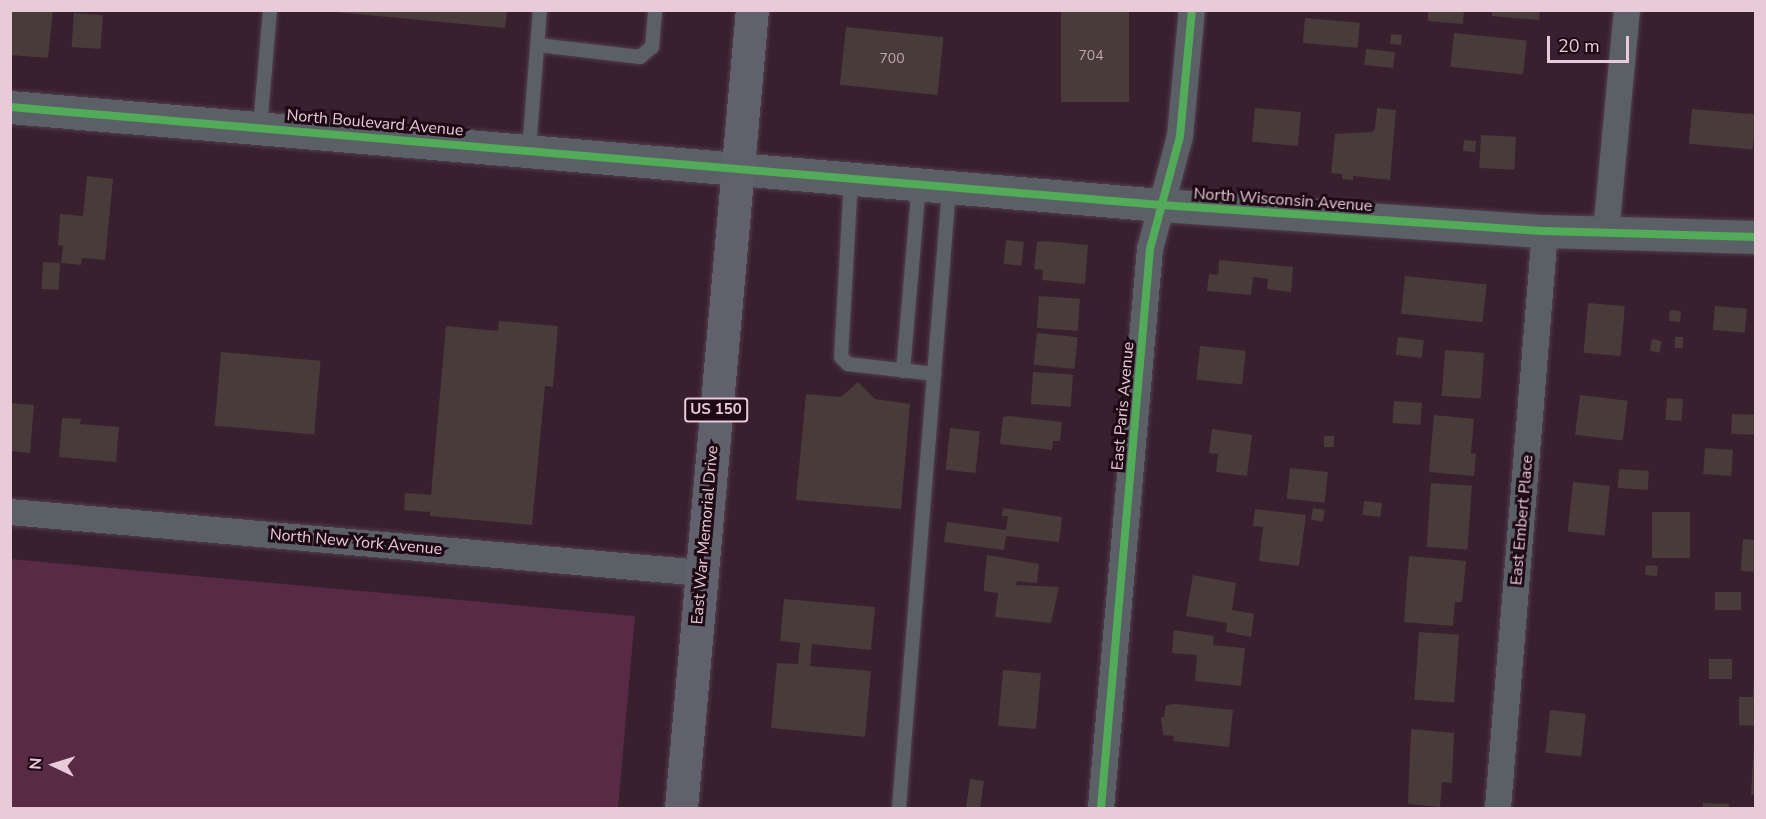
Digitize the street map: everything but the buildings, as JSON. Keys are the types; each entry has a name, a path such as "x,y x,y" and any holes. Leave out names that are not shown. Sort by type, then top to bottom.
{"highway":[{"name":"East War Memorial Drive","path":"681,808 752,10"}],"street":[{"name":"East Paris Avenue","path":"1101,808 1150,249 1180,136 1192,10"},
{"path":"1606,232 1627,10"},
{"name":"North Boulevard Avenue","path":"10,107 738,166"},
{"name":"North Wisconsin Avenue","path":"738,166 934,187 1161,205 1545,231 1755,237"},
{"name":"East Embert Place","path":"1498,808 1545,231"},
{"name":"North New York Avenue","path":"10,512 702,573"}],"lane":[{"path":"260,128 270,10"},
{"path":"529,149 540,10"},
{"path":"538,45 640,57 652,46 656,10"},
{"path":"852,179 841,357 848,364 934,374"},
{"path":"903,371 934,187"},
{"path":"899,808 934,374 934,187"}],"shaded area":[{"path":"10,559 635,616 618,808 11,808"}],"cycle path":[{"path":"1101,808 1150,249 1180,136 1192,10"},
{"path":"10,107 1161,205 1545,231 1756,237"}]}
